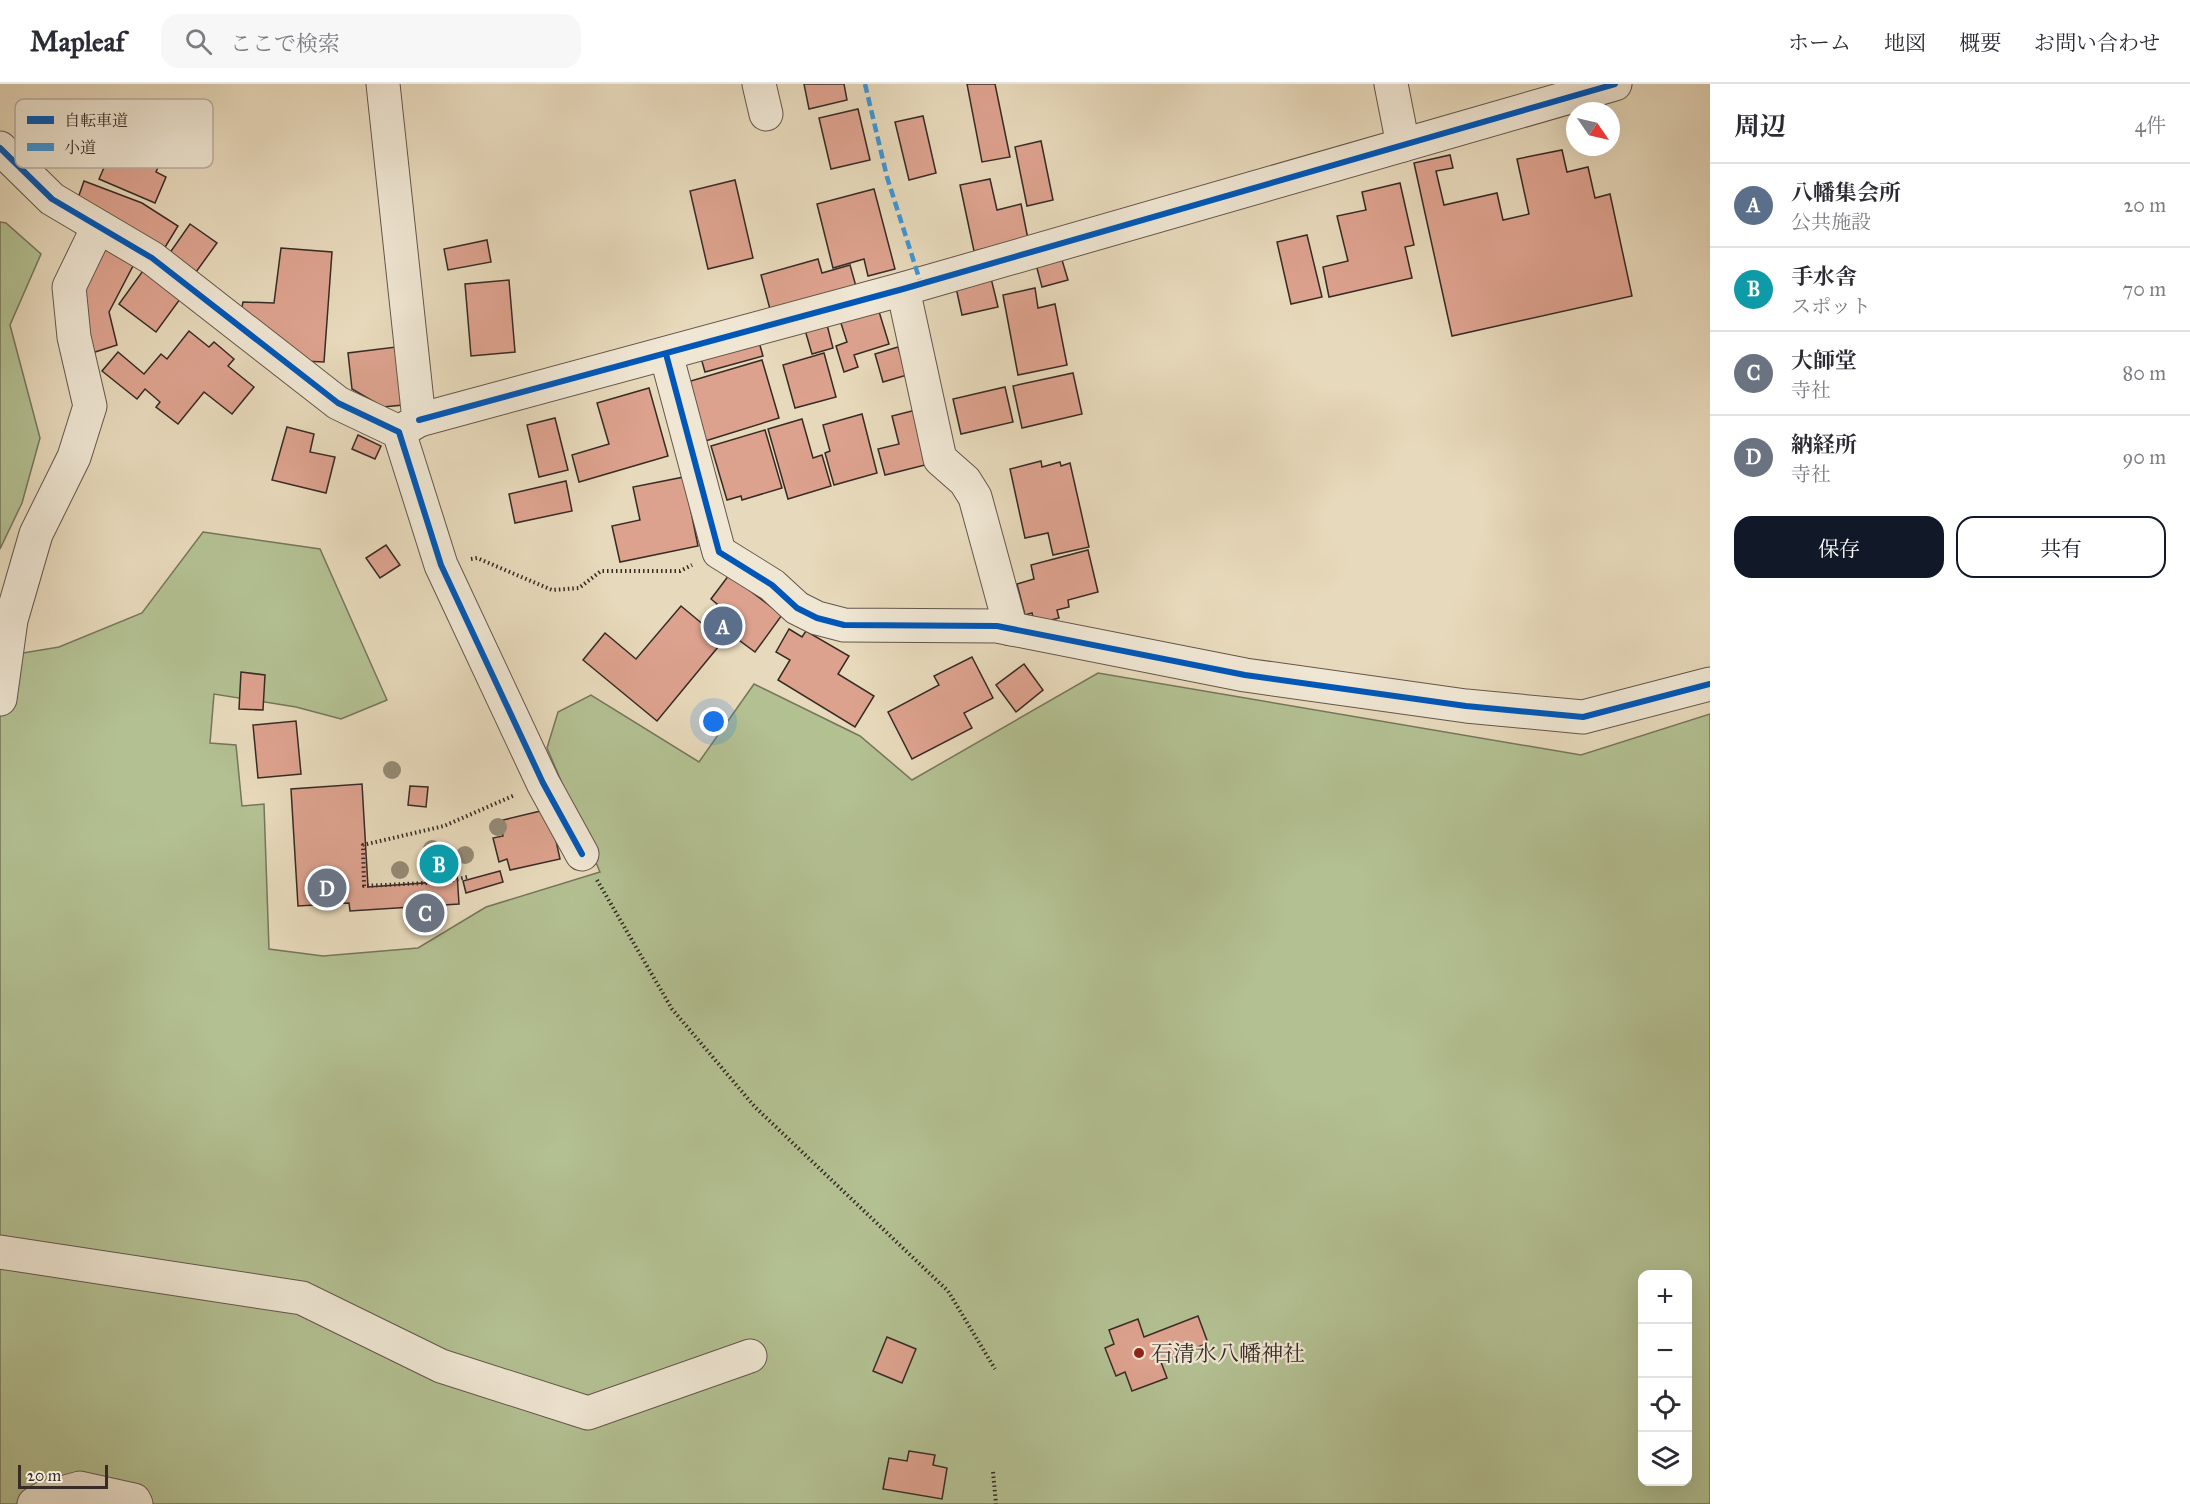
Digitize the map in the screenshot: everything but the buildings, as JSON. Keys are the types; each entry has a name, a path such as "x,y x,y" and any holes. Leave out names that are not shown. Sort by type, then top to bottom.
{"street":[{"path":"383,84 409,426 441,565 543,783 582,854"},
{"path":"1391,84 1403,145"},
{"path":"20,168 52,200 152,258 338,403 409,426 903,289 1615,84"},
{"path":"0,148 15,163"},
{"path":"0,699 11,620 36,534 74,458 90,406 74,337 69,287 98,226"},
{"path":"903,289 940,459 965,481 975,496 1011,629"},
{"path":"666,354 718,552 772,585 797,608 817,618 844,625 997,626 1245,675 1466,706 1584,717 1710,684"},
{"path":"0,1252 302,1298 441,1366 588,1413 750,1356"},
{"path":"34,1504 44,1498 80,1488 134,1500 136,1504"}],"path":[{"path":"441,565 477,558 552,590 579,588 601,571 680,571 718,552"},
{"path":"467,878 445,882 364,886 363,845 444,826 543,783"},
{"path":"582,854 672,1009 755,1107 948,1291 994,1369"},
{"path":"993,1472 996,1504"}],"green space":[{"path":"0,222 6,223 41,254 10,325 40,438 22,503 0,549"},
{"path":"203,532 320,549 387,700 341,719 296,707 214,694 210,743 236,745 242,806 264,804 269,949 323,956 418,948 486,907 600,872 547,748 558,712 591,695 699,762 754,684 860,736 912,780 1098,673 1581,755 1710,714 1710,1504 0,1504 0,653 5,656 59,647 142,613"}],"marked path":[{"path":"865,84 887,177 921,284"}],"cycle path":[{"path":"419,420 903,289 1615,84"},
{"path":"0,148 15,163"},
{"path":"20,168 52,199 152,258 338,403 399,432 441,565 543,783 582,854"},
{"path":"666,354 719,552 772,585 797,608 817,618 844,625 997,626 1245,675 1466,706 1583,717 1710,684"}],"place":[{"name":"八幡集会所","path":"723,626"},
{"name":"手水舎","path":"439,864"},
{"name":"納経所","path":"327,888"},
{"name":"大師堂","path":"425,913"},
{"name":"石清水八幡神社","path":"1139,1353"}]}
